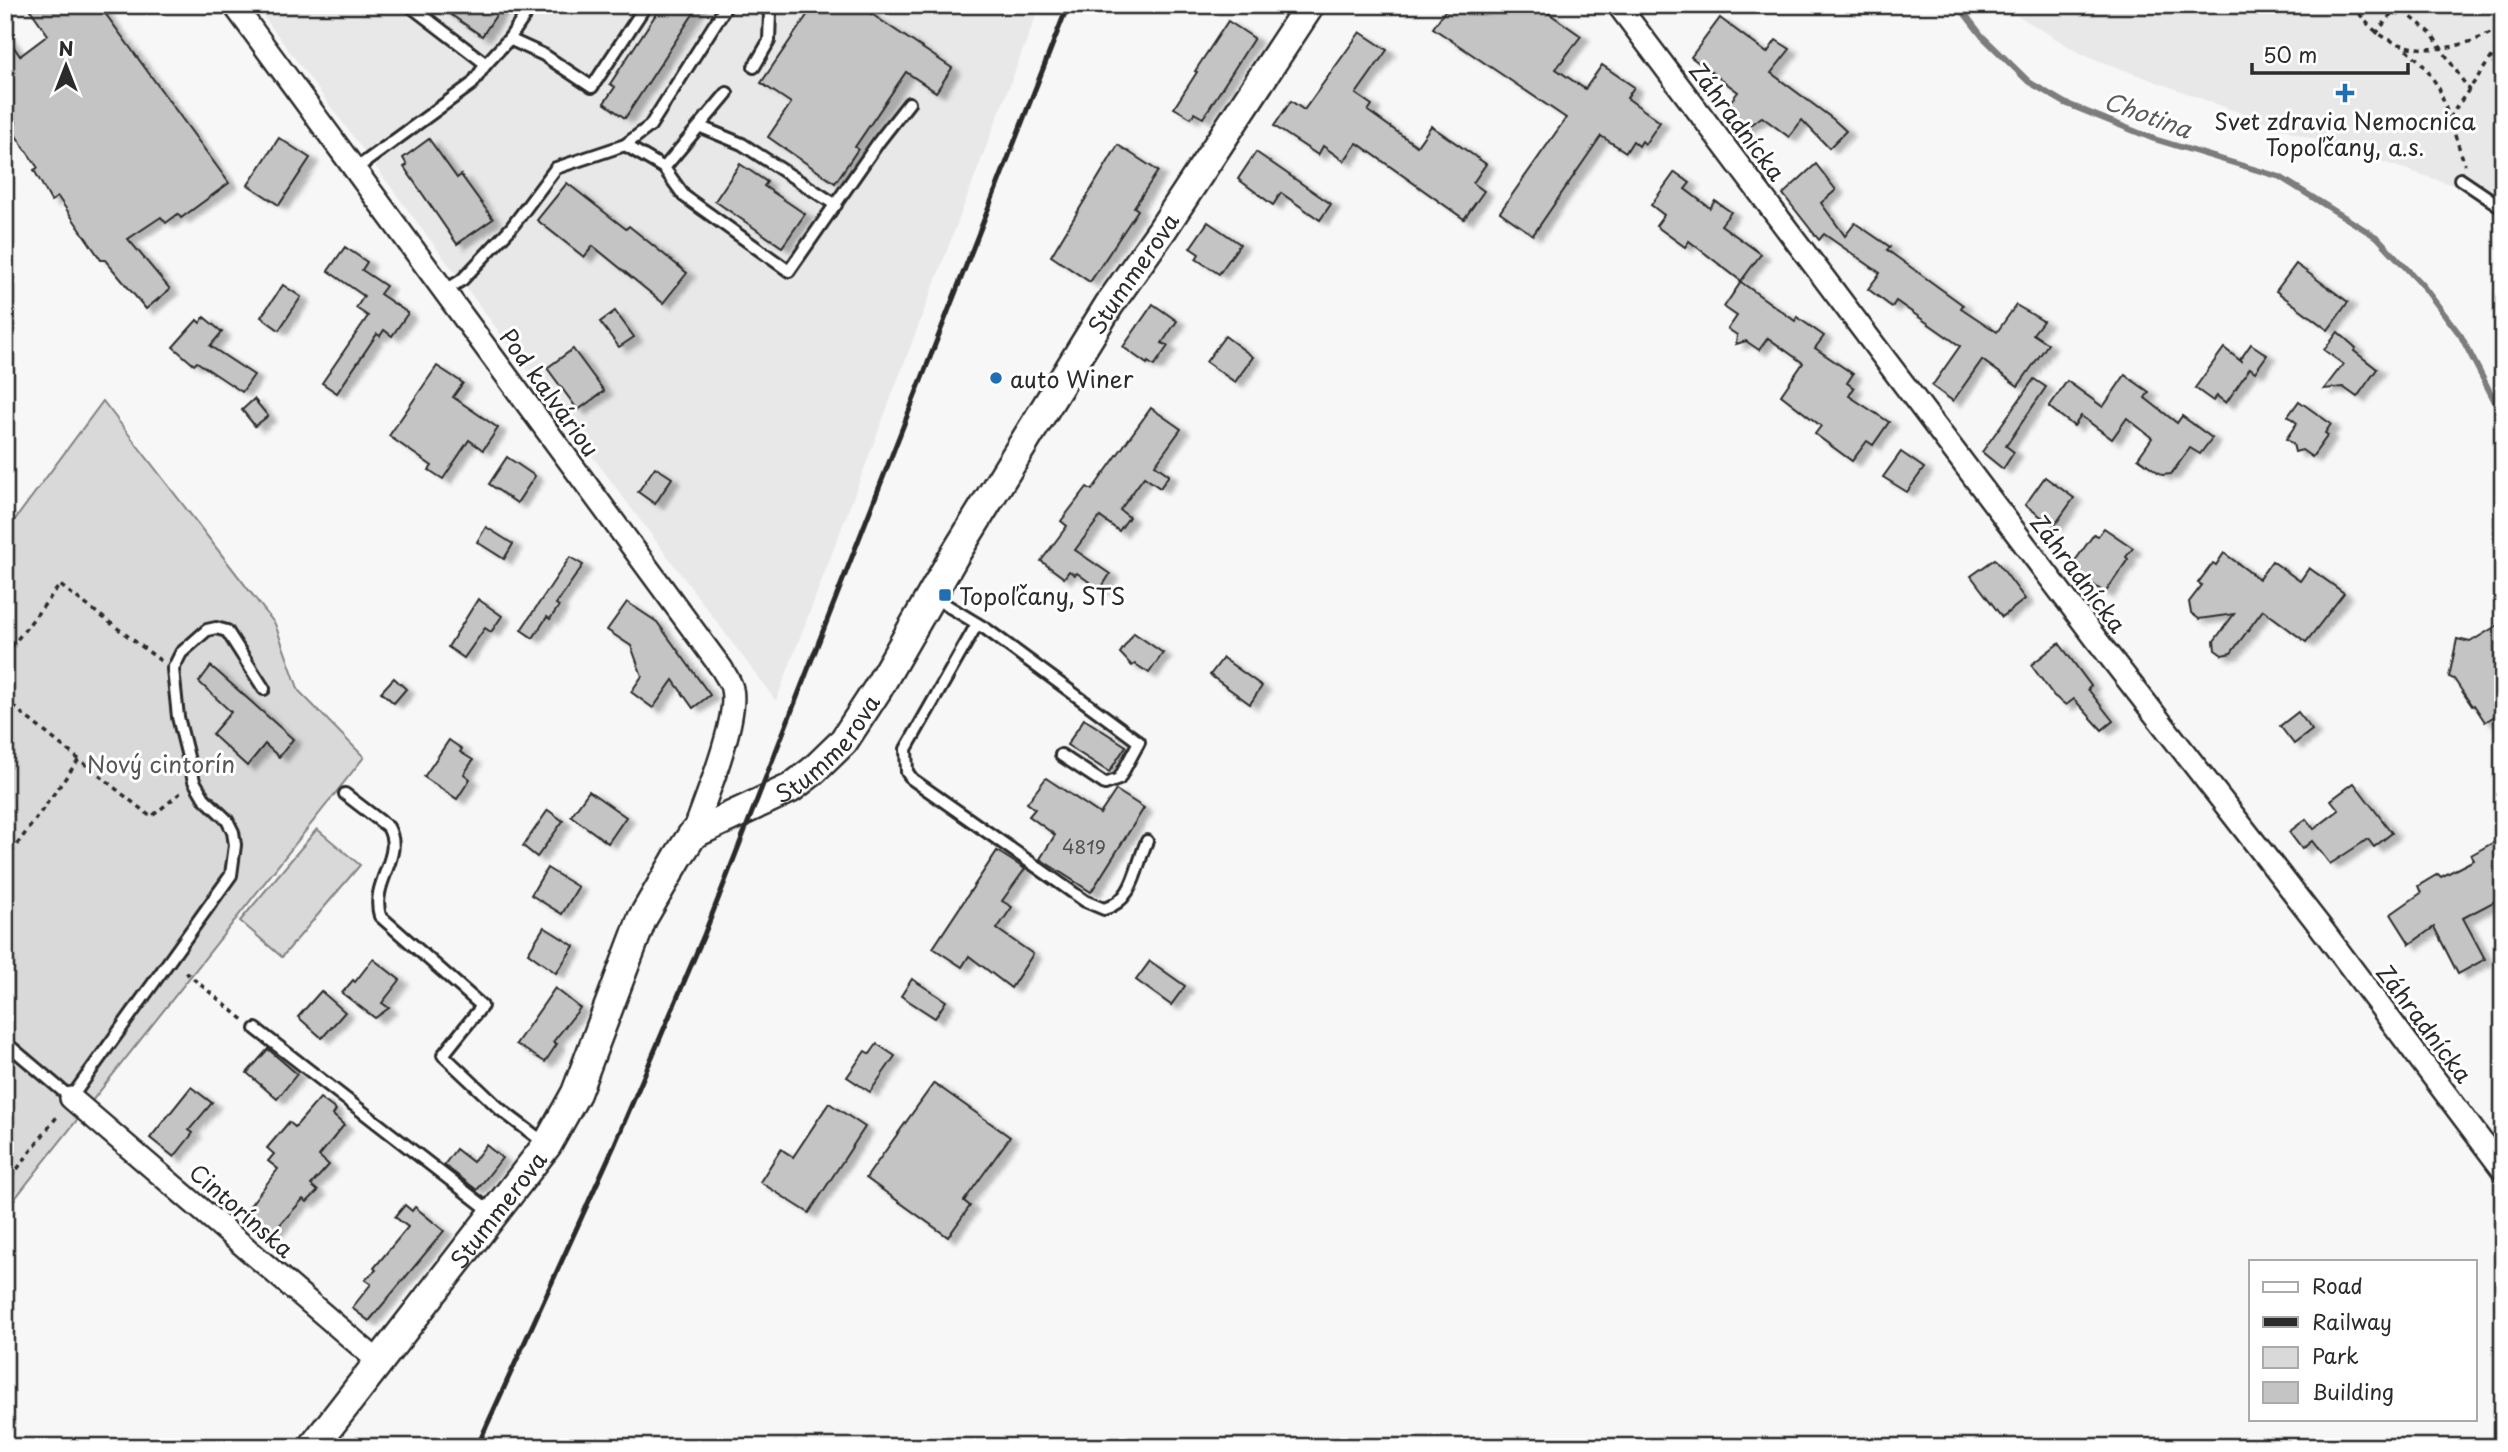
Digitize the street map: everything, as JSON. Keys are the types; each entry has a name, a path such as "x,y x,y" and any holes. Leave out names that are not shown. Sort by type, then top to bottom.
{"street":[{"name":"Pod kalváriou","path":"234,5 704,644 732,688 731,715 724,742 694,834"},
{"name":"Stummerova","path":"313,1447 547,1145 576,1093 642,919 694,834 791,788 843,742 1109,305 1162,230 1310,5"},
{"name":"Záhradnícka","path":"1618,5 2096,639 2319,925 2503,1170"},
{"name":"Cintorínska","path":"71,1098 379,1362"}],"lane":[{"path":"409,5 486,64"},
{"path":"354,170 472,84 509,39 532,5"},
{"path":"509,39 544,55 592,87 646,5"},
{"path":"444,291 461,280 511,228 556,168 625,145 650,126 727,5"},
{"path":"754,67 769,41 770,12 762,5"},
{"path":"664,168 727,93"},
{"path":"625,145 664,168 684,196 789,271 909,103"},
{"path":"701,127 742,144 836,205"},
{"path":"2460,179 2503,208"},
{"path":"931,596 978,624 1139,742 1119,779 1105,784 1061,755"},
{"path":"978,624 906,749 906,772 912,779 1085,901 1104,909 1114,906 1126,894 1147,841"},
{"path":"5,1042 71,1098 231,875 235,845 233,832 227,820 204,798 194,781 177,717 173,670 181,653 207,630 216,628 227,631 264,689"},
{"path":"345,794 392,833 393,854 378,892 380,916 482,1006 443,1055 501,1110 547,1145"},
{"path":"256,1030 494,1214"}],"path":[{"path":"2354,5 2376,34 2406,47 2425,67 2439,88 2472,187"},
{"path":"2376,34 2396,6 2421,23 2442,47 2469,90"},
{"path":"2406,47 2442,47 2473,40 2503,26"},
{"path":"2449,118 2503,41"},
{"path":"5,655 60,585 173,670"},
{"path":"5,700 151,817 194,781"},
{"path":"5,861 80,758"},
{"path":"185,972 256,1030"},
{"path":"5,1185 71,1098"}],"shaded area":[{"path":"255,5 1040,5 776,701 422,229"},
{"name":"Svet zdravia Nemocnica Topoľčany, a.s.","path":"2007,5 2503,5 2503,218 2456,186 2292,132 2081,54 2012,12"}],"green space":[{"name":"Nový cintorín","path":"103,401 275,624 299,691 364,757 5,1211 5,533"},
{"path":"317,829 360,865 282,957 240,921"}],"building":[{"path":"27,5 99,5 229,183 181,218 178,214 166,223 161,217 128,239 170,289 146,309 105,260 101,260 58,197 51,201 34,170 38,168 10,127 16,122 5,106 5,34 20,56 48,35"},
{"path":"437,5 503,5 482,36"},
{"path":"662,5 699,5 625,118 604,103 615,87 610,84"},
{"path":"814,5 858,5 952,68 936,92 906,72 855,147 858,149 835,183 768,137 791,103 761,83"},
{"path":"1449,5 1537,5 1581,36 1556,69 1585,89 1602,65 1634,87 1627,98 1660,122 1645,144 1642,141 1639,146 1633,141 1626,152 1601,136 1533,235 1500,212 1566,118 1433,28"},
{"path":"1720,18 1767,53 1776,40 1790,49 1771,73 1846,131 1829,148 1802,120 1789,137 1762,117 1739,132 1723,111 1738,92 1691,57"},
{"path":"1228,21 1254,38 1203,118 1194,113 1191,118 1174,108"},
{"path":"1360,32 1387,50 1356,94 1372,105 1368,111 1417,146 1431,126 1486,164 1473,183 1484,191 1464,219 1357,143 1344,161 1323,146 1318,155 1274,126 1291,101 1304,110"},
{"path":"279,138 310,158 279,205 248,185"},
{"path":"429,139 457,178 461,175 493,219 457,244 404,167 407,165 403,158"},
{"path":"1118,145 1158,171 1134,207 1138,210 1090,282 1051,256"},
{"path":"1256,152 1331,204 1320,220 1281,193 1273,205 1238,179"},
{"path":"740,164 767,182 764,186 805,214 782,247 715,201"},
{"path":"1816,164 1836,190 1821,203 1845,236 1855,223 1890,247 1887,250 1963,305 1961,308 1997,332 2016,305 2043,321 2033,334 2048,344 2018,386 1982,360 1953,401 1932,386 1960,346 1896,301 1892,307 1868,289 1880,273 1824,234 1819,240 1783,194"},
{"path":"1675,172 1690,183 1685,189 1710,208 1715,201 1731,212 1721,225 1761,254 1741,281 1689,241 1685,247 1656,226 1664,215 1651,205"},
{"path":"567,183 626,229 629,226 687,273 663,303 593,246 584,257 537,220"},
{"path":"1208,222 1240,244 1219,274 1196,259 1199,254 1190,248"},
{"path":"345,247 367,262 362,270 386,286 380,294 408,313 392,336 384,330 380,336 377,334 337,393 322,383 368,316 356,308 364,296 328,271"},
{"path":"2296,264 2348,302 2328,330 2276,291"},
{"path":"1741,282 1795,321 1797,317 1824,336 1815,348 1853,374 1847,383 1854,388 1849,396 1889,422 1873,445 1867,441 1852,461 1815,434 1821,426 1781,395 1803,363 1768,338 1759,350 1746,341 1736,344 1737,335 1728,329 1737,316 1724,307"},
{"path":"283,285 301,297 279,330 261,317"},
{"path":"1153,304 1177,321 1162,343 1168,346 1154,366 1123,347"},
{"path":"615,311 634,337 619,347 600,322"},
{"path":"204,317 222,332 210,346 254,375 242,392 197,362 194,365 173,347 197,320 200,323"},
{"path":"2338,332 2356,348 2354,351 2377,369 2357,397 2343,387 2324,389 2343,364 2324,350"},
{"path":"1225,336 1253,357 1235,382 1206,362"},
{"path":"2251,344 2267,355 2255,372 2250,368 2226,403 2217,396 2213,401 2195,388 2224,348 2242,362 2240,360"},
{"path":"573,349 604,391 578,410 547,368"},
{"path":"437,366 463,383 453,397 498,428 483,450 469,440 443,479 429,470 432,466 389,436"},
{"path":"2125,375 2149,392 2145,398 2177,423 2182,416 2212,438 2200,454 2190,448 2171,474 2162,475 2138,458 2152,438 2127,418 2112,439 2081,416 2074,426 2049,407 2067,381 2103,407"},
{"path":"2034,379 2046,387 2006,446 2014,452 2003,469 1982,452"},
{"path":"254,399 268,416 255,426 242,410"},
{"path":"2299,401 2331,424 2325,433 2328,435 2312,457 2302,450 2295,452 2293,444 2286,439 2297,423 2288,416"},
{"path":"1151,408 1181,429 1155,465 1169,475 1160,488 1144,477 1120,510 1129,517 1119,531 1100,517 1075,550 1110,574 1100,590 1077,573 1075,575 1069,571 1064,578 1041,561 1067,526 1061,521 1087,487 1092,490"},
{"path":"1901,452 1924,468 1907,492 1883,477"},
{"path":"507,457 535,476 517,503 489,484"},
{"path":"655,467 672,478 655,504 638,492"},
{"path":"2045,477 2074,498 2054,526 2025,505"},
{"path":"486,527 513,544 504,559 477,542"},
{"path":"2104,528 2133,548 2105,593 2070,568 2094,534 2098,536"},
{"path":"2224,553 2259,579 2272,561 2300,581 2309,568 2344,593 2306,642 2263,610 2231,653 2222,655 2215,650 2214,641 2234,614 2199,619 2191,613 2189,602 2202,585 2198,583"},
{"path":"570,557 583,565 556,604 559,606 550,619 547,617 533,638 521,630"},
{"path":"1995,559 2025,599 2002,617 1971,576"},
{"path":"478,599 502,616 491,632 485,628 464,658 448,647"},
{"path":"627,602 657,622 710,695 693,708 673,680 653,708 631,692 642,676 631,646 607,630"},
{"path":"2503,622 2503,711 2485,722 2454,679 2449,677 2457,639 2470,642"},
{"path":"1134,633 1163,653 1149,673 1135,664 1132,666 1120,653"},
{"path":"2059,643 2091,686 2088,689 2113,721 2102,730 2074,699 2066,705 2054,696 2031,665"},
{"path":"1223,658 1262,686 1250,704 1210,675"},
{"path":"211,666 293,739 279,757 265,744 247,766 212,734 231,712 199,682"},
{"path":"394,678 406,689 394,703 381,692"},
{"path":"2298,712 2312,730 2294,744 2280,726"},
{"path":"1084,719 1126,746 1109,772 1067,745"},
{"path":"449,740 462,749 460,752 473,760 464,774 470,779 457,799 424,777"},
{"path":"1046,778 1100,814 1116,790 1144,808 1091,892 1040,859 1055,835 1029,816 1035,809 1027,803"},
{"path":"2354,783 2392,833 2374,847 2368,839 2330,864 2312,841 2302,849 2289,832 2306,819 2314,829 2339,810 2331,800"},
{"path":"589,791 626,817 608,843 571,816"},
{"path":"548,810 563,821 537,857 523,846"},
{"path":"2503,837 2503,897 2463,918 2485,959 2458,974 2434,927 2410,944 2391,914 2421,893 2418,886 2438,874 2441,877 2474,860 2471,855"},
{"path":"997,851 1025,869 1002,901 1012,907 997,929 1033,954 1011,988 969,956 962,967 933,948"},
{"path":"547,868 578,887 562,914 531,895"},
{"path":"544,927 574,946 556,973 528,953"},
{"path":"373,959 400,980 382,1003 389,1008 375,1018 342,993 353,980 355,982"},
{"path":"1150,961 1185,986 1171,1005 1136,980"},
{"path":"912,979 946,1001 935,1018 901,996"},
{"path":"555,988 580,1008 553,1042 557,1044 545,1062 516,1044"},
{"path":"321,991 345,1012 322,1038 298,1017"},
{"path":"877,1044 895,1056 870,1092 847,1077 865,1051 870,1054"},
{"path":"268,1049 297,1074 277,1099 247,1073"},
{"path":"934,1083 1010,1137 964,1201 970,1206 948,1237 866,1178"},
{"path":"191,1087 212,1103 189,1130 193,1133 174,1157 150,1138"},
{"path":"320,1098 336,1110 333,1115 344,1125 319,1156 329,1165 311,1185 318,1191 307,1202 303,1199 268,1238 242,1216 278,1169 268,1161 274,1154 267,1148 289,1122 295,1127"},
{"path":"829,1103 865,1127 809,1213 760,1182 781,1149 793,1157"},
{"path":"486,1145 502,1158 477,1190 444,1165 456,1149 473,1162"},
{"path":"405,1205 412,1211 415,1207 444,1231 369,1321 352,1308 371,1284 365,1280 376,1270 374,1268 408,1227 395,1217"}],"waterway":[{"name":"Chotina","path":"1958,5 1982,36 2029,82 2065,103 2154,139 2280,177 2378,238 2423,286 2461,336 2503,417"}],"railway":[{"path":"477,1447 614,1146 704,935 1068,5"}],"place":[{"name":"Svet zdravia Nemocnica Topoľčany, a.s.","path":"2345,93"},
{"name":"auto Winer","path":"996,378"},
{"name":"Topoľčany, STS","path":"945,595"}]}
